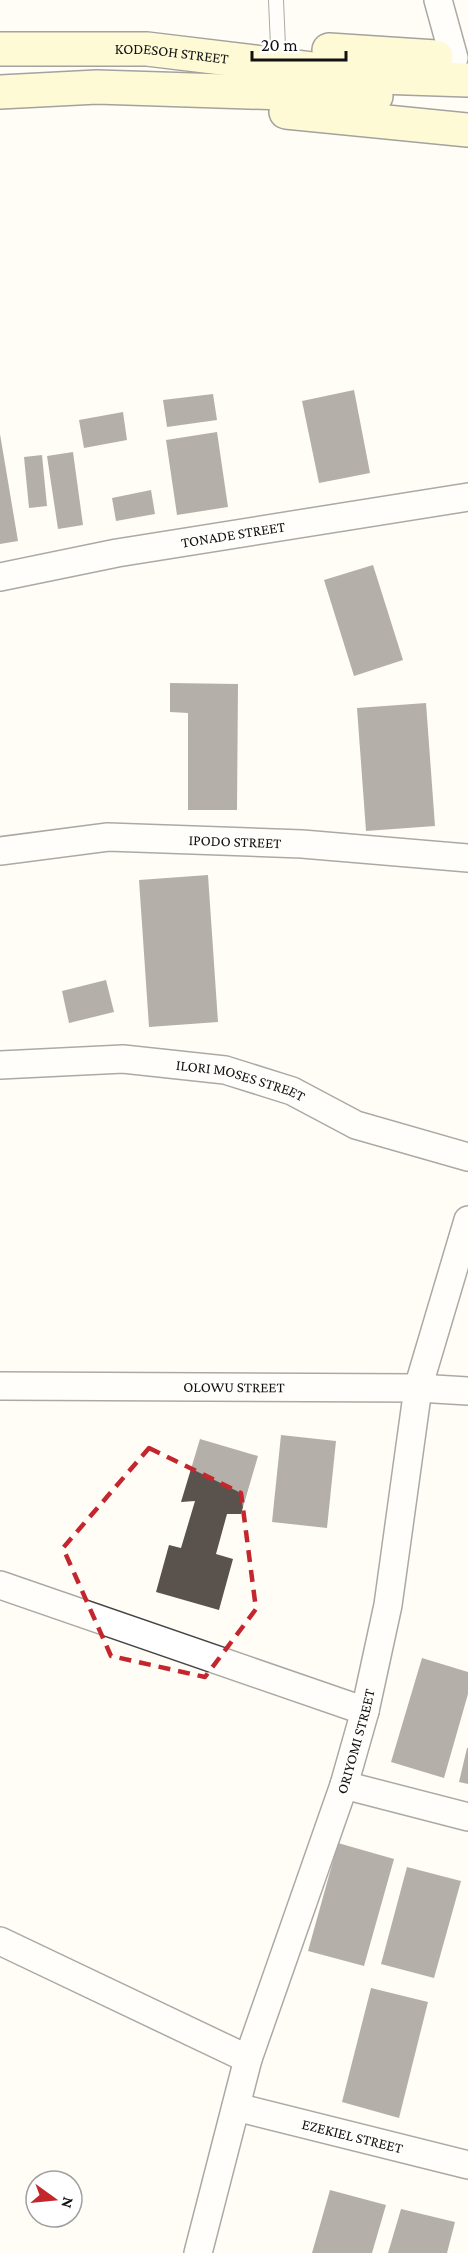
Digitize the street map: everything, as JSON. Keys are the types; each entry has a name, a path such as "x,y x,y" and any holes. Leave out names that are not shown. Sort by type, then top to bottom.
{"main road":[{"path":"147,49 278,46 463,66"},
{"name":"KODESOH STREET","path":"0,49 147,49 377,86"},
{"path":"0,92 97,87 377,86 463,66"},
{"path":"377,86 467,127"},
{"path":"97,87 317,116 467,127"}],"street":[{"path":"438,0 463,66"},
{"name":"TONADE STREET","path":"0,577 117,553 468,497"},
{"name":"IPODO STREET","path":"0,851 108,837 302,844 468,858"},
{"name":"ILORI MOSES STREET","path":"0,1065 123,1059 225,1070 292,1091 356,1125 468,1157"},
{"name":"ORIYOMI STREET","path":"198,2253 248,2059 344,1785 365,1711 388,1605 418,1388 468,1220"},
{"name":"OLOWU STREET","path":"0,1386 418,1388 468,1391"},
{"path":"0,1585 365,1711"},
{"path":"344,1785 468,1817"},
{"path":"0,1941 248,2059"},
{"name":"EZEKIEL STREET","path":"236,2108 468,2165"}],"lane":[{"path":"276,0 278,46"}],"highlighted area":[{"path":"149,1448 241,1493 256,1609 205,1677 111,1656 63,1548"}],"building":[{"path":"354,390 370,473 319,483 302,401"},
{"path":"213,394 217,420 167,427 163,400"},
{"path":"123,412 127,440 84,448 79,420"},
{"path":"217,432 228,507 177,515 166,440"},
{"path":"0,434 18,541 0,544"},
{"path":"73,452 83,525 58,529 47,456"},
{"path":"42,455 47,506 29,508 24,457"},
{"path":"151,490 155,514 116,521 112,498"},
{"path":"373,565 403,660 354,676 324,580"},
{"path":"170,683 238,684 237,810 188,810 188,713 170,712"},
{"path":"426,703 435,826 366,831 357,708"},
{"path":"208,875 218,1022 149,1027 139,880"},
{"path":"106,980 114,1012 69,1023 62,991"},
{"path":"281,1435 336,1441 327,1528 272,1522"},
{"path":"200,1439 258,1456 241,1514 227,1514 216,1554 233,1559 219,1610 156,1592 169,1545 181,1548 195,1501 181,1502"},
{"path":"422,1658 468,1672 468,1694 444,1778 391,1762"},
{"path":"468,1748 468,1784 459,1782"},
{"path":"338,1843 394,1859 364,1966 308,1951"},
{"path":"407,1867 461,1881 434,1978 381,1964"},
{"path":"371,1988 428,2002 399,2118 342,2102"},
{"path":"330,2190 386,2205 372,2253 312,2253"},
{"path":"401,2209 455,2222 447,2253 388,2253"}]}
